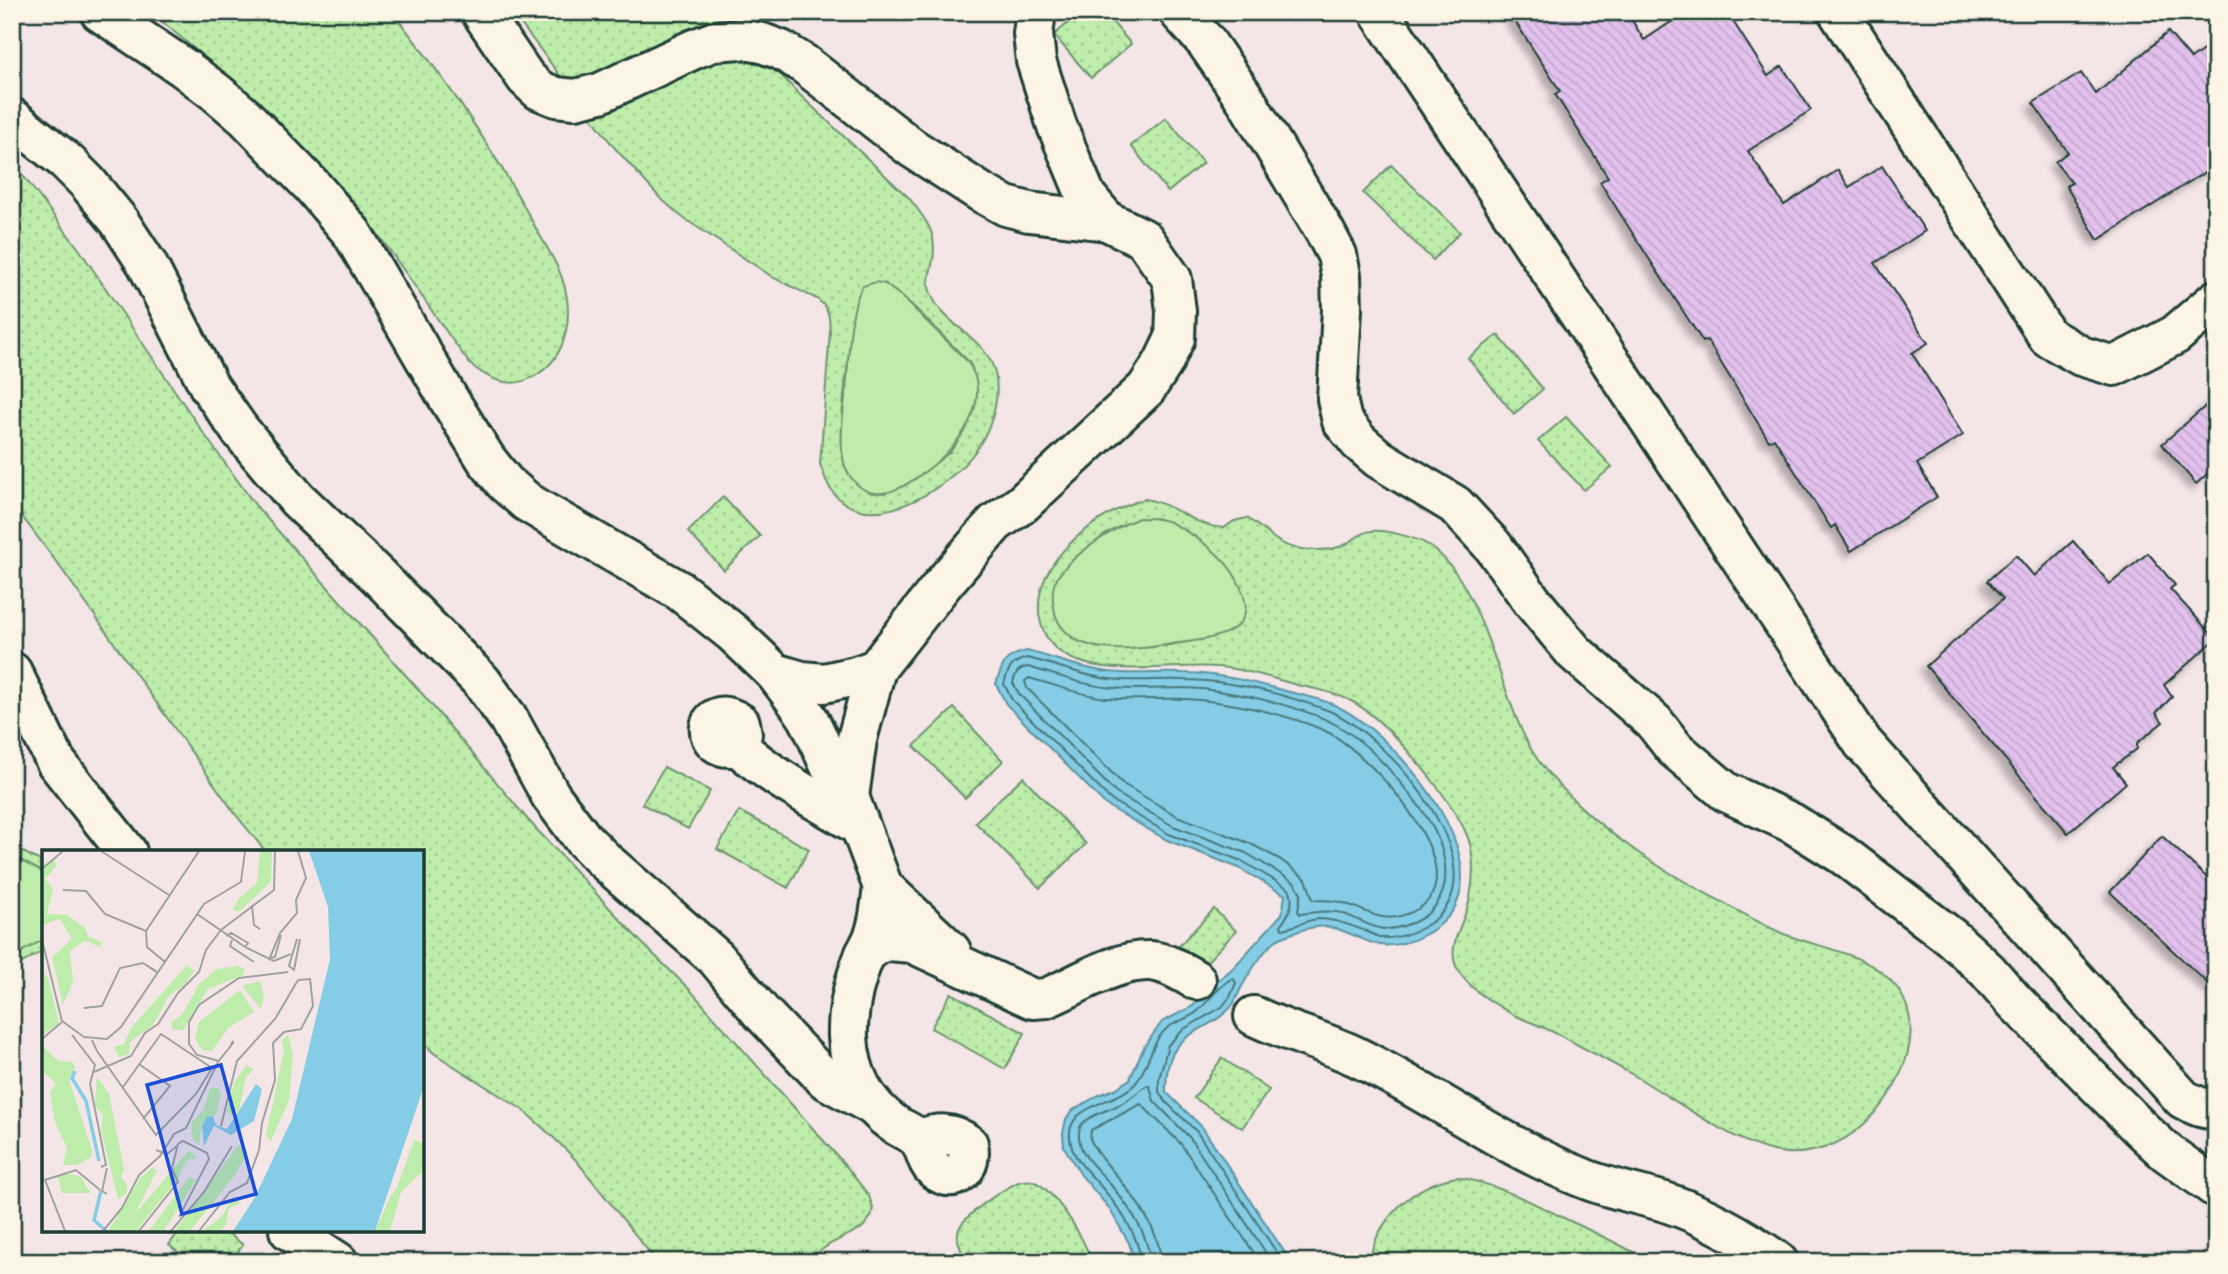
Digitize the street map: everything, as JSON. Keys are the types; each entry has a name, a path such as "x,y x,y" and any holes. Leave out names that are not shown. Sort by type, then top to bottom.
{"street":[{"path":"100,12 217,93 245,117 313,187 352,233 467,430 505,484 527,502 680,591 724,625 775,673 809,720 833,774 854,811 883,887 974,971"},
{"path":"481,12 526,79 539,90 556,97 575,99 600,93 694,48 715,41 740,39 781,50 804,64 892,134 949,174 1006,206 1029,212 1084,211 1144,239 1172,279 1176,311 1175,338 1146,389 1022,503 995,523 876,669 857,739 854,811"},
{"path":"1036,12 1033,34 1036,61 1084,211"},
{"path":"1179,12 1206,42 1245,100 1325,232 1336,255 1341,275 1342,309 1337,399 1342,421 1359,442 1379,459 1455,505 1493,546 1532,601 1575,653 1654,722 1675,748 1700,770 1726,792 1791,823 1843,855 1952,938 1987,970 2014,1001 2141,1129 2166,1152 2216,1188"},
{"path":"1379,12 1863,743 2183,1099 2210,1110 2216,1108"},
{"path":"1838,12 2048,337 2081,356 2114,366 2175,335 2216,300"},
{"path":"12,118 66,161 119,221 147,264 209,386 239,429 297,499 378,576 482,682 508,718 551,796 583,839 605,862 716,958 761,1012 825,1079 872,1105 891,1123 918,1139"},
{"path":"775,673 802,681 824,682 876,669"},
{"path":"12,673 56,762 125,850"},
{"path":"738,746 767,769 854,811"},
{"path":"872,1105 854,1075 848,1037 851,993 876,931 883,887"},
{"path":"865,954 877,945 889,941 912,943 1033,999 1046,998 1126,963 1152,961 1170,966 1196,980"},
{"path":"1254,1016 1357,1057 1535,1156 1582,1178 1665,1202 1702,1218 1727,1230 1777,1262"},
{"path":"292,1232 338,1262"}],"green space":[{"path":"151,12 392,12 431,62 484,140 517,193 562,278 568,306 566,334 561,347 545,369 524,381 508,383 484,374 470,364 384,243 331,177 257,103"},
{"path":"512,12 725,12 741,33 800,95 909,198 926,221 934,245 930,291 945,314 985,352 996,378 991,420 980,444 969,459 936,488 894,508 873,511 854,508 837,497 820,464 830,331 825,306 817,299 774,278 682,217 660,198 614,147","holes":["885,284 911,304 972,367 975,404 966,429 950,452 915,479 896,489 859,486 845,466 842,441 843,405 853,315"]},
{"path":"1081,12 1104,12 1131,44 1091,78 1054,35"},
{"path":"1166,118 1203,163 1168,192 1131,146"},
{"path":"12,161 79,249 256,506 425,697 528,820 642,943 691,991 846,1166 869,1196 873,1208 871,1217 862,1228 830,1244 804,1262 657,1262 575,1159 553,1137 523,1110 435,1054 424,1044 424,850 264,850 236,815 12,503"},
{"path":"1391,165 1460,232 1433,260 1363,193"},
{"path":"876,282 885,284 902,297 967,361 975,376 977,392 975,408 968,423 948,451 906,484 882,493 865,490 849,475 843,458 841,439 854,307 863,286"},
{"path":"1498,335 1543,389 1514,414 1468,358"},
{"path":"1566,417 1612,467 1584,490 1538,441"},
{"path":"723,497 760,536 724,570 688,532"},
{"path":"1145,499 1166,505 1203,523 1224,528 1234,521 1247,518 1281,543 1301,549 1337,548 1363,533 1377,531 1401,535 1428,545 1447,561 1463,584 1532,751 1578,805 1616,837 1678,878 1776,930 1875,967 1898,989 1907,1006 1910,1042 1898,1079 1877,1111 1846,1138 1825,1148 1790,1153 1762,1148 1725,1131 1635,1076 1553,1032 1510,1013 1480,994 1461,975 1454,960 1455,943 1469,902 1472,880 1472,851 1465,831 1447,800 1423,769 1372,715 1340,696 1248,672 1198,666 1097,666 1075,660 1056,649 1044,632 1039,609 1042,587 1051,567 1084,531 1125,506","holes":["1156,518 1171,523 1208,547 1236,581 1243,595 1225,632 1169,645 1127,648 1088,644 1072,638 1062,572 1093,544 1128,523"]},
{"path":"1139,518 1170,522 1201,541 1224,561 1236,578 1244,598 1243,617 1238,625 1226,633 1210,638 1130,649 1094,646 1078,641 1065,631 1054,609 1055,582 1069,563 1092,544"},
{"path":"954,708 1003,761 965,798 914,746"},
{"path":"664,767 710,791 688,829 642,804"},
{"path":"1023,777 1086,844 1040,888 975,822"},
{"path":"739,811 809,849 788,888 717,849"},
{"path":"12,846 42,862 42,872 12,856"},
{"path":"12,856 42,872 42,940 12,957"},
{"path":"1214,909 1236,931 1199,970 1176,949"},
{"path":"42,940 42,951 12,969 12,957"},
{"path":"951,993 1025,1033 1005,1069 931,1028"},
{"path":"1222,1058 1269,1090 1242,1128 1194,1098"},
{"path":"1457,1177 1486,1184 1527,1200 1651,1262 1369,1262 1380,1232 1400,1206 1426,1187"},
{"path":"1021,1181 1032,1181 1050,1193 1076,1229 1091,1262 963,1262 958,1233 963,1223 987,1202"},
{"path":"179,1232 227,1232 243,1245 229,1262 190,1262 169,1245"}],"water":[{"path":"1027,651 1099,671 1222,676 1332,704 1358,719 1416,774 1440,809 1456,845 1462,880 1453,910 1426,934 1404,943 1380,945 1324,926 1278,939 1256,963 1230,1008 1177,1046 1169,1061 1166,1092 1202,1127 1291,1262 1135,1262 1129,1243 1109,1208 1081,1175 1064,1147 1066,1119 1073,1110 1130,1079 1144,1047 1162,1022 1193,1006 1211,986 1233,968 1282,914 1285,895 1239,868 1167,840 1106,805 1006,704 996,684 1001,671 1009,658"}],"building":[{"path":"1509,12 1627,12 1644,40 1686,12 1727,12 1768,76 1782,66 1811,110 1748,151 1784,205 1838,170 1849,187 1882,166 1925,231 1875,263 1928,343 1912,353 1963,435 1917,464 1937,497 1851,551 1835,525 1831,528 1774,438 1769,441 1707,340 1703,342 1626,223 1600,182 1608,177 1555,94 1560,91"},
{"path":"2168,32 2191,59 2216,41 2216,165 2098,240 2066,186 2072,183 2055,162 2068,152 2033,103 2081,73 2096,94"},
{"path":"2216,397 2216,466 2196,484 2162,444"},
{"path":"2073,541 2110,584 2148,553 2175,585 2170,589 2216,639 2164,685 2172,697 2156,713 2163,722 2137,743 2137,749 2113,767 2126,783 2068,833 1926,666 2003,599 1987,581 2016,555 2034,576"},
{"path":"2162,836 2216,886 2216,991 2110,892"}]}
